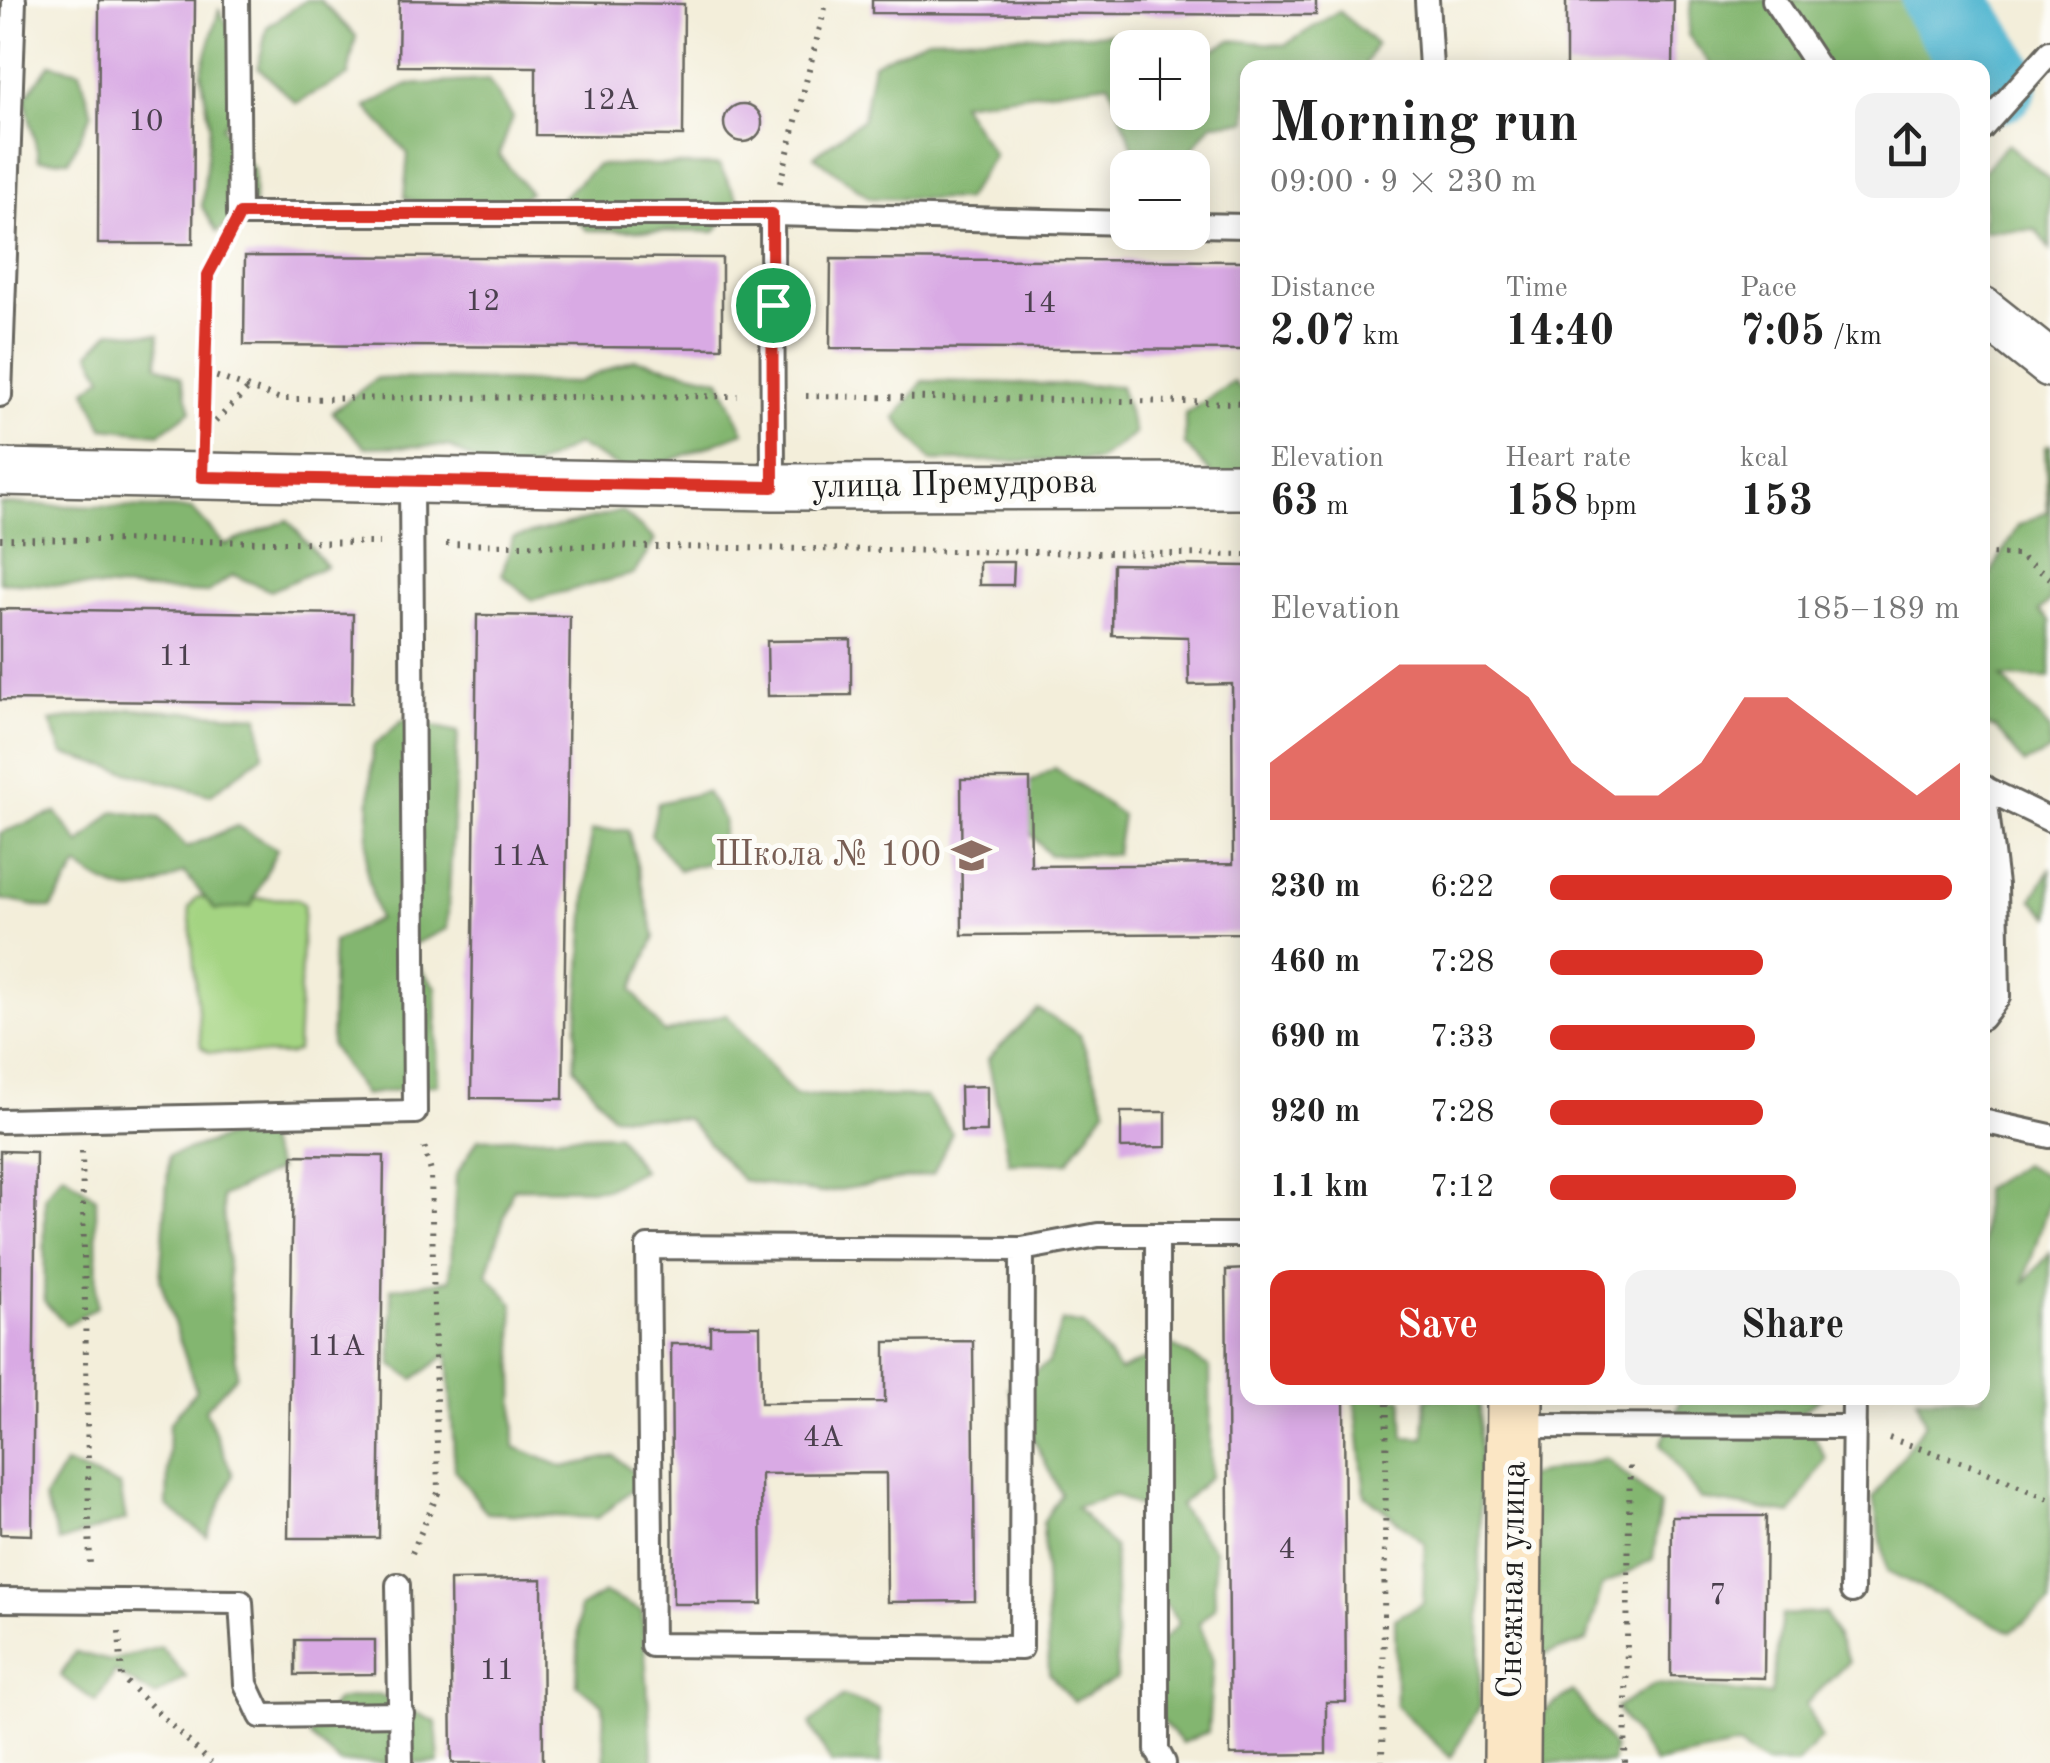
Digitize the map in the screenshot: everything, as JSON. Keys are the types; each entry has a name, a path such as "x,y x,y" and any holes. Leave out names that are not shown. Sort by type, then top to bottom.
{"street":[{"path":"1990,316 2050,364"},
{"name":"улица Премудрова","path":"0,472 203,455 412,482 773,487 1240,486"},
{"name":"Снежная улица","path":"1512,1763 1515,1412"}],"lane":[{"path":"0,395 14,0"},
{"path":"237,0 240,214 772,214 1110,223"},
{"path":"1427,0 1431,60"},
{"path":"1774,0 1815,60"},
{"path":"1990,119 2050,52"},
{"path":"772,214 773,487"},
{"path":"1210,225 1240,226"},
{"path":"0,1121 415,1112 412,482"},
{"path":"1990,790 2050,820"},
{"path":"1990,840 1996,885 1998,998 1990,1008"},
{"path":"1990,1123 2050,1136"},
{"path":"1022,1249 1020,1648 652,1646 648,1246 1022,1249 1098,1235 1240,1234"},
{"path":"1157,1235 1157,1750 1164,1763"},
{"path":"1852,1590 1854,1405"},
{"path":"1515,1412 1631,1427 1854,1427"},
{"path":"398,1585 401,1763"},
{"path":"0,1600 242,1602 246,1684 261,1716 402,1714"}],"path":[{"path":"772,214 827,0"},
{"path":"203,455 208,275 240,214"},
{"path":"206,373 280,399 774,396 1240,403"},
{"path":"203,455 249,388"},
{"path":"0,539 1240,555"},
{"path":"1990,554 2018,554 2050,578"},
{"path":"398,1585 438,1494 431,1172 415,1112"},
{"path":"82,1118 90,1600"},
{"path":"1382,1763 1387,1405"},
{"path":"1625,1763 1631,1427"},
{"path":"1854,1427 1978,1468 2050,1500"},
{"path":"118,1600 122,1678 211,1763"}],"green space":[{"path":"306,0 320,0 356,36 348,76 296,103 258,67 267,27"},
{"path":"1691,0 1986,0 2003,46 1990,72 1990,60 1708,60 1688,35"},
{"path":"219,10 247,69 243,95 222,127 254,170 254,204 217,232 202,207 210,124 201,72"},
{"path":"1339,11 1376,44 1368,60 1240,60 1240,121 1210,126 1210,52 1231,40 1285,45"},
{"path":"1110,34 1110,86 960,103 994,155 965,200 870,198 814,156 863,119 873,63 928,38"},
{"path":"50,64 80,71 92,113 69,160 39,160 25,98"},
{"path":"488,80 513,117 499,155 530,193 477,223 404,198 408,154 366,107 406,85"},
{"path":"1126,130 1207,130 1192,150 1134,150"},
{"path":"2007,144 2050,179 2050,250 2036,230 1990,231 1990,163"},
{"path":"597,165 719,165 738,199 715,232 587,230 557,202"},
{"path":"111,331 159,335 157,365 181,377 191,411 159,434 103,428 86,390 103,377 90,353"},
{"path":"634,359 720,379 744,432 634,475 577,445 510,480 448,446 365,447 332,412 377,378 575,383"},
{"path":"923,381 1120,386 1135,434 1097,461 931,461 895,418"},
{"path":"1233,382 1240,388 1240,487 1228,491 1185,445 1185,414"},
{"path":"2050,445 2050,602 2039,611 2050,621 2050,678 2002,677 2050,730 2050,751 2024,764 1996,728 1990,727 1990,575 2018,526 2048,511 2045,447"},
{"path":"0,504 192,509 225,545 288,520 326,566 271,591 233,575 207,593 0,582"},
{"path":"622,511 655,540 634,574 532,600 502,574 513,538"},
{"path":"131,709 259,716 263,755 210,795 63,754 50,721"},
{"path":"404,719 458,732 447,929 403,949 436,987 438,1084 364,1095 331,1046 333,942 378,919 366,869 373,746"},
{"path":"1055,768 1122,815 1116,854 1049,855 1001,799"},
{"path":"706,792 724,820 720,860 679,870 651,835 658,803"},
{"path":"114,811 159,818 187,847 237,826 277,849 251,906 215,910 184,872 154,886 130,890 106,884 78,866 51,909 0,899 0,833 56,812 80,844"},
{"path":"628,830 655,937 632,990 664,1033 726,1014 794,1095 926,1097 952,1133 933,1174 821,1193 742,1180 687,1119 611,1115 574,1067 591,831"},
{"path":"2050,870 2050,917 2032,899"},
{"path":"197,897 297,899 304,904 297,1051 288,1055 209,1052 201,1047 189,908"},
{"path":"1038,1009 1080,1035 1106,1108 1068,1162 1009,1163 988,1059"},
{"path":"260,1126 278,1170 222,1197 237,1375 205,1409 233,1475 207,1537 167,1506 169,1424 196,1390 160,1280 169,1156"},
{"path":"617,1134 642,1170 606,1189 513,1188 487,1274 513,1303 515,1447 563,1467 615,1456 642,1481 598,1518 487,1513 455,1470 448,1354 414,1379 392,1365 391,1288 450,1280 456,1175 478,1139"},
{"path":"2023,1164 2050,1178 2050,1198 2024,1283 2050,1253 2050,1603 2011,1632 1887,1571 1873,1498 1925,1423 1919,1405 1990,1405 1990,1185"},
{"path":"63,1173 96,1198 97,1307 66,1325 44,1301 45,1196"},
{"path":"1062,1321 1084,1325 1120,1371 1173,1346 1210,1368 1211,1476 1179,1506 1214,1550 1215,1607 1199,1623 1213,1660 1208,1732 1182,1743 1150,1709 1151,1652 1179,1623 1152,1587 1151,1513 1115,1495 1076,1507 1114,1548 1117,1679 1073,1702 1049,1673 1043,1522 1061,1494 1008,1388 1048,1363"},
{"path":"1356,1405 1402,1405 1404,1437 1424,1438 1426,1405 1480,1405 1480,1706 1451,1758 1396,1706 1395,1619 1423,1603 1425,1543 1365,1495"},
{"path":"1679,1405 1811,1405 1801,1412 1826,1459 1791,1514 1700,1499 1661,1444"},
{"path":"1606,1458 1660,1505 1653,1559 1602,1586 1587,1641 1532,1659 1504,1482"},
{"path":"65,1464 120,1486 126,1520 59,1542 44,1499"},
{"path":"604,1593 642,1611 653,1763 605,1763 603,1704 577,1685 579,1608"},
{"path":"1825,1613 1849,1661 1806,1704 1821,1738 1797,1763 1764,1763 1738,1746 1654,1763 1616,1708 1656,1684 1771,1695 1782,1615"},
{"path":"161,1647 186,1677 155,1696 115,1672 96,1702 60,1676 75,1652 110,1661"},
{"path":"1573,1691 1614,1748 1612,1763 1530,1763 1531,1721"},
{"path":"378,1694 436,1722 439,1763 340,1763 309,1736 337,1700"},
{"path":"843,1696 879,1709 882,1763 831,1763 810,1724"}],"building":[{"path":"99,0 195,0 193,244 98,244"},
{"path":"399,0 684,4 683,136 536,135 536,67 398,66"},
{"path":"872,0 1316,0 1316,15 872,13"},
{"path":"1566,0 1674,0 1673,60 1566,60"},
{"path":"743,104 757,109 762,123 757,137 743,142 729,137 724,123 729,109"},
{"path":"245,256 722,258 722,348 244,345"},
{"path":"831,259 1240,261 1240,350 830,348"},
{"path":"979,562 1014,562 1013,585 979,585"},
{"path":"1113,564 1240,566 1240,933 962,935 961,779 1030,779 1031,866 1233,864 1232,684 1189,685 1188,637 1112,635"},
{"path":"0,609 353,614 352,704 0,700"},
{"path":"477,615 570,616 563,1099 471,1098"},
{"path":"851,640 851,695 768,696 767,641"},
{"path":"987,1086 987,1132 961,1132 960,1087"},
{"path":"1121,1112 1166,1112 1166,1147 1121,1148"},
{"path":"0,1151 36,1152 32,1535 0,1534"},
{"path":"293,1155 384,1156 379,1538 288,1538"},
{"path":"1240,1269 1240,1405 1344,1405 1346,1702 1326,1702 1326,1754 1230,1755 1226,1270"},
{"path":"710,1326 760,1326 761,1403 885,1402 885,1342 973,1341 975,1601 887,1602 886,1473 761,1474 762,1604 673,1604 671,1344 710,1344"},
{"path":"1672,1516 1766,1516 1764,1678 1671,1676"},
{"path":"542,1579 543,1763 452,1763 450,1580"},
{"path":"295,1640 375,1640 375,1674 295,1675"}],"waterway":[{"path":"1944,0 1983,60"},
{"path":"1990,72 1996,81"}],"place":[{"name":"Школа № 100","path":"971,855"}],"route":[{"path":"240,214 772,214 773,305 773,487 202,477 208,275 240,214"}]}
